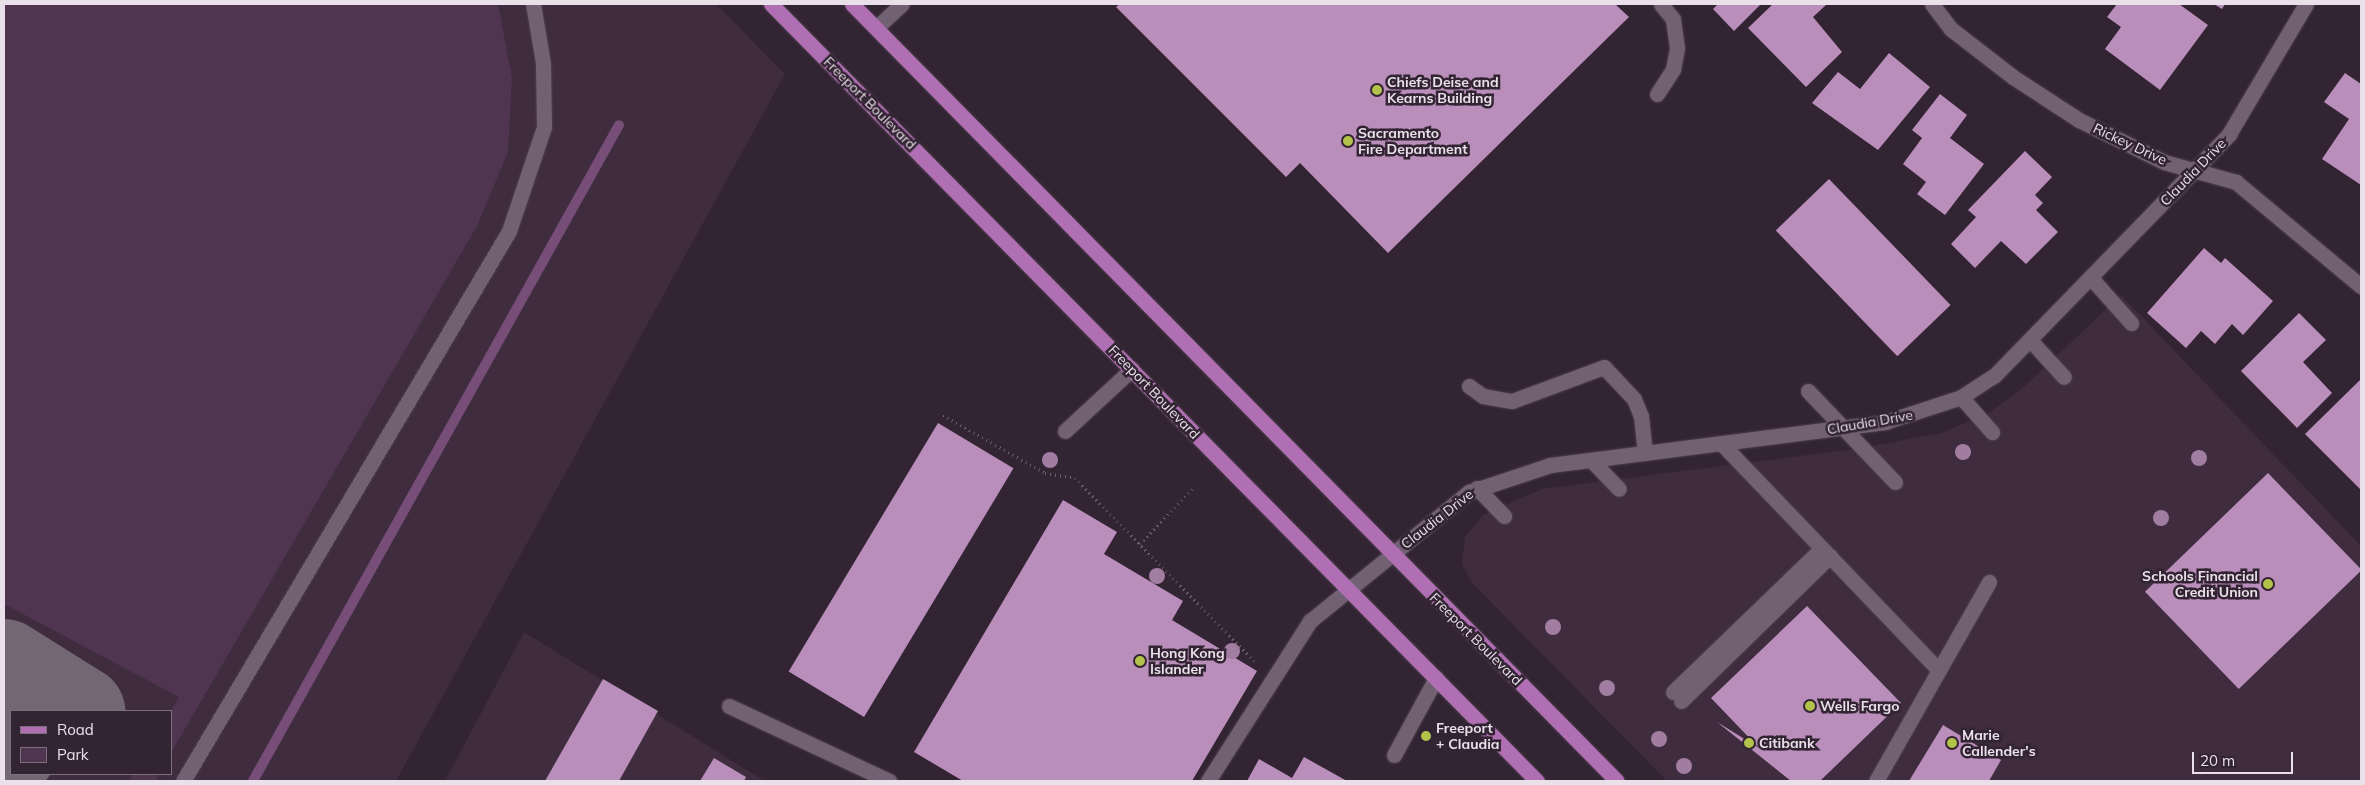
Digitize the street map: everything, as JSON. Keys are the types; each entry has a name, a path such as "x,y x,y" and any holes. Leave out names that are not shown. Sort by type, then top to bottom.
{"main road":[{"name":"Freeport Boulevard","path":"771,4 1537,781"},
{"name":"Freeport Boulevard","path":"852,4 1618,781"}],"street":[{"path":"183,781 509,231 544,127 543,63 533,4"},
{"path":"876,28 902,4"},
{"path":"1656,94 1673,69 1677,48 1674,19 1661,4"},
{"name":"Rickey Drive","path":"1932,4 1951,29 2013,77 2079,120 2164,162 2236,182 2361,286"},
{"name":"Claudia Drive","path":"1208,781 1310,621 1477,488 1550,465 1844,427 1917,414 1961,397 1995,375 2092,279 2229,134 2306,4"},
{"path":"2092,279 2132,322"},
{"path":"2030,340 2064,377"},
{"path":"1470,386 1483,396 1512,401 1604,367 1634,399 1641,416 1645,453"},
{"path":"1065,431 1132,369"},
{"path":"1808,391 1896,482"},
{"path":"1961,397 1992,432"},
{"path":"1721,443 1939,670"},
{"path":"1591,460 1619,489"},
{"path":"1477,488 1504,516"},
{"path":"1677,697 1826,552"},
{"path":"1876,781 1989,582"},
{"path":"1394,754 1436,678"},
{"path":"729,706 889,781"}],"path":[{"path":"943,415 1045,473 1076,478 1262,669"},
{"path":"1140,544 1193,488"}],"shaded area":[{"path":"4,4 716,4 785,74 396,781 4,781"},
{"path":"2121,295 2361,546 2361,781 1667,781 1473,584 1462,564 1465,537 1483,515 1542,489 1855,449 1942,433 1990,412 2026,385"},
{"path":"524,632 765,781 445,781"}],"green space":[{"path":"4,4 498,4 512,78 508,152 477,226 172,751 172,710 179,697 4,604"},
{"path":"133,775 158,775 155,781 129,781"}],"building":[{"name":"Chiefs Deise and Kearns Building","path":"1120,4 1615,4 1629,17 1388,253 1300,163 1286,177 1116,7"},
{"path":"1718,4 1761,4 1734,31 1713,9"},
{"path":"1773,4 1827,4 1813,17 1842,52 1806,87 1748,28"},
{"path":"2117,4 2179,4 2208,25 2160,90 2105,49 2121,27 2107,17"},
{"path":"2214,4 2225,4 2222,9"},
{"path":"1889,53 1930,87 1878,150 1812,103 1838,72 1860,89"},
{"path":"2345,73 2361,84 2361,185 2322,159 2349,119 2324,102"},
{"path":"1940,94 1967,115 1950,138 1984,164 1945,215 1917,194 1926,182 1903,164 1922,138 1912,130"},
{"path":"2025,151 2052,177 2035,195 2043,203 2036,210 2058,232 2026,264 2001,241 1975,268 1951,244 1976,217 1968,210"},
{"path":"1829,179 1951,305 1897,356 1776,230"},
{"path":"2204,248 2221,263 2225,258 2273,301 2243,335 2232,324 2215,344 2201,331 2186,348 2147,313"},
{"path":"2299,313 2326,340 2303,362 2332,393 2297,428 2241,371"},
{"path":"2361,379 2361,488 2360,489 2305,434"},
{"path":"938,423 1013,468 864,717 789,672"},
{"path":"2268,473 2361,571 2239,689 2145,592"},
{"path":"1063,500 1117,532 1104,554 1183,601 1172,620 1257,671 1192,781 963,781 914,752"},
{"path":"1807,606 1901,703 1820,781 1791,781 1717,722 1759,748 1711,698"},
{"path":"603,679 658,711 619,781 545,781"},
{"name":"Marie Callender's","path":"1943,725 2001,760 1989,781 1909,781"},
{"path":"1304,757 1347,781 1247,781 1259,759 1292,778"},
{"path":"714,758 746,777 744,781 700,781"}],"waterway":[{"path":"253,781 619,125"}],"taxiway":[{"path":"4,664 77,710"},
{"path":"4,738 10,748"}],"place":[{"name":"Chiefs Deise and Kearns Building","path":"1377,90"},
{"name":"Sacramento Fire Department","path":"1348,141"},
{"name":"Schools Financial Credit Union","path":"2268,584"},
{"name":"Hong Kong Islander","path":"1140,661"},
{"name":"Wells Fargo","path":"1810,706"},
{"name":"Freeport + Claudia","path":"1426,736"},
{"name":"Citibank","path":"1749,743"},
{"name":"Marie Callender's","path":"1952,743"}]}
